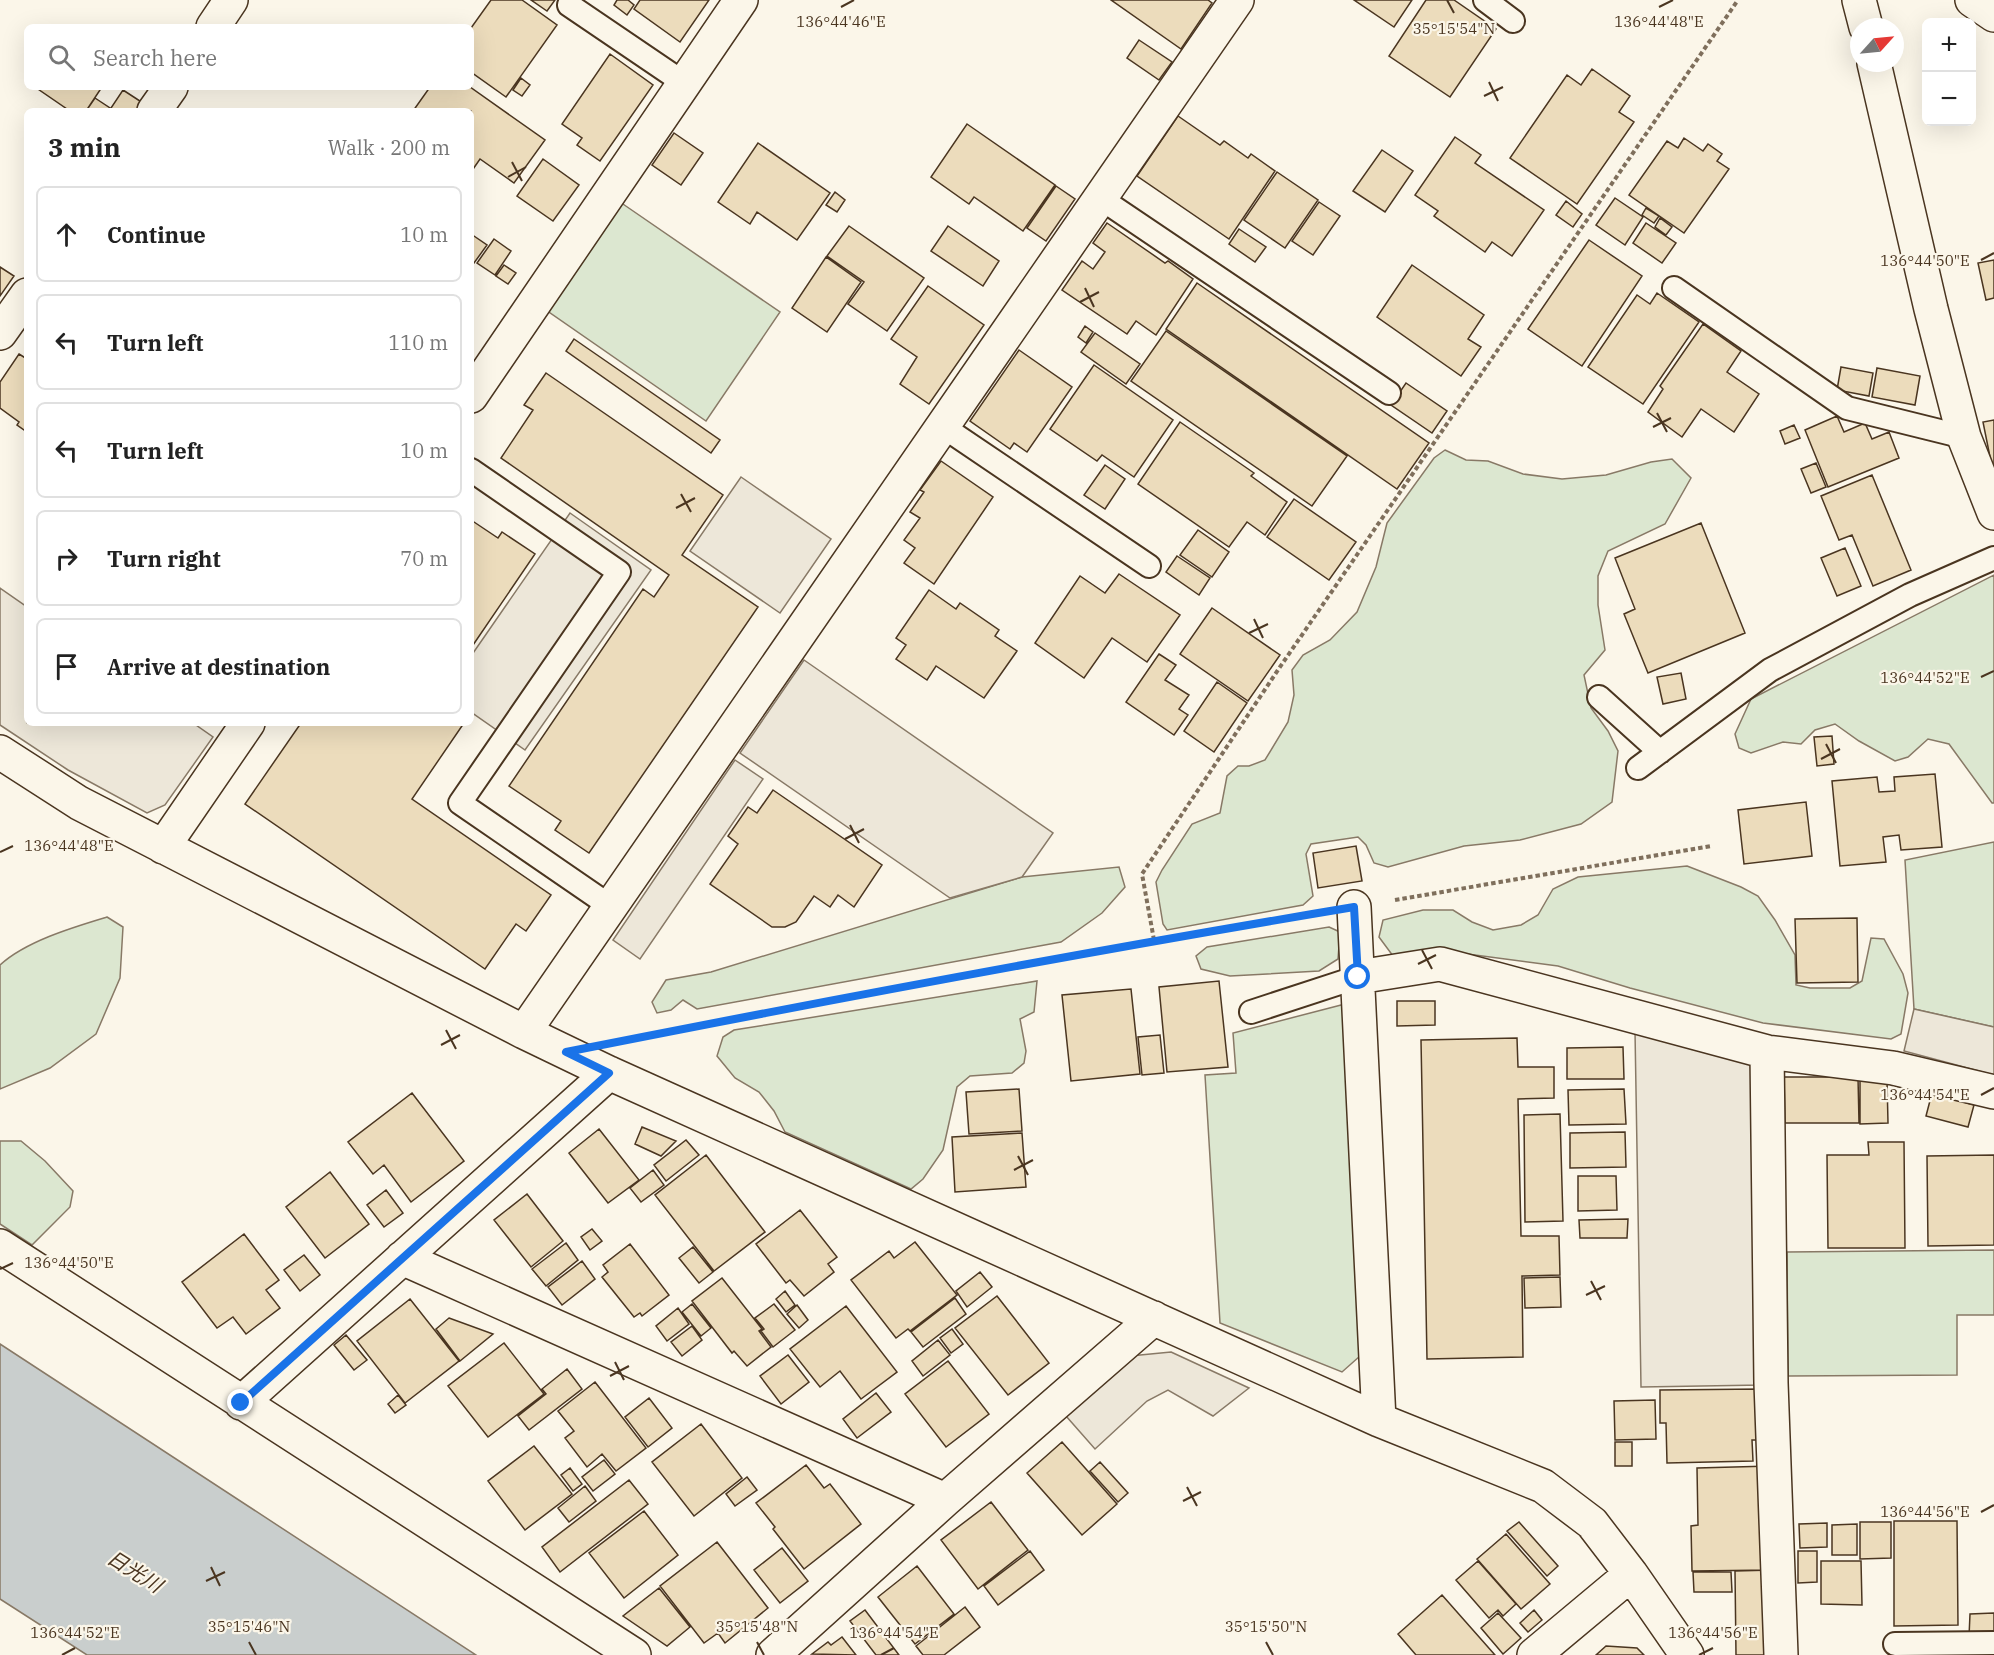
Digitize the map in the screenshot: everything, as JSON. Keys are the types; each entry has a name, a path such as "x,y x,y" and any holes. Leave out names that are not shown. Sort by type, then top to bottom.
{"street":[{"path":"215,24 231,0"},
{"path":"474,392 741,0"},
{"path":"524,1032 1237,0"},
{"path":"1859,0 1864,18"},
{"path":"1972,0 1994,15"},
{"path":"1876,72 1931,309 1964,437 1994,513"},
{"path":"156,108 169,90"},
{"path":"0,333 24,298"},
{"path":"164,847 246,726"},
{"path":"0,752 79,803 524,1032 609,1073 1379,1420 1543,1486 1592,1523 1631,1574 1687,1655"},
{"path":"1354,907 1379,1420"},
{"path":"1358,977 1440,964 1767,1052 1893,1068 1994,1092"},
{"path":"1767,1052 1771,1383 1781,1655"},
{"path":"241,1403 609,1073"},
{"path":"0,1246 634,1655"},
{"path":"402,1258 945,1500"},
{"path":"773,1655 945,1500 1154,1318"},
{"path":"1534,1655 1631,1574"}],"lane":[{"path":"1485,0 1514,21"},
{"path":"569,5 684,83"},
{"path":"1100,198 1389,393"},
{"path":"1674,288 1847,408 1964,437"},
{"path":"942,426 1149,566"},
{"path":"474,472 619,572 460,803 610,906"},
{"path":"1638,768 1770,669 1910,595 1994,558"},
{"path":"1599,697 1660,752"},
{"path":"1251,1012 1358,977"},
{"path":"1894,1644 1994,1643"}],"path":[{"path":"1154,940 1142,874 1282,664 1738,0"},
{"path":"636,1038 1154,940 1711,846"}],"green space":[{"path":"620,202 780,312 706,421 546,310"},
{"path":"1445,450 1466,460 1488,461 1523,474 1562,479 1606,475 1651,462 1672,459 1691,478 1665,524 1608,551 1598,576 1598,605 1605,650 1584,675 1591,708 1608,731 1618,751 1612,802 1581,824 1520,840 1464,846 1388,867 1374,863 1366,845 1358,837 1311,844 1306,854 1313,896 1303,905 1167,930 1163,924 1156,882 1162,870 1192,824 1220,813 1227,776 1238,766 1249,766 1265,760 1288,722 1294,695 1292,670 1303,655 1330,640 1357,612 1376,567 1387,523 1434,458"},
{"path":"1994,575 1994,803 1949,744 1928,739 1908,757 1895,761 1859,741 1835,724 1815,730 1801,744 1783,742 1751,753 1739,748 1735,734 1751,699"},
{"path":"1994,842 1994,1027 1914,1009 1905,860"},
{"path":"1687,866 1758,896 1795,955 1796,985 1810,988 1850,988 1862,981 1871,938 1884,939 1903,974 1908,993 1901,1034 1891,1039 1763,1023 1630,988 1558,966 1437,950 1393,956 1379,937 1383,920 1423,910 1453,910 1472,922 1493,930 1521,925 1538,915 1553,889 1578,877"},
{"path":"1119,867 1125,887 1102,913 1061,942 697,1009 683,1000 671,1010 657,1013 652,1002 666,980 711,972 1022,877"},
{"path":"107,917 123,927 120,978 96,1034 50,1068 0,1089 0,965 11,956 37,942 65,930"},
{"path":"1329,927 1340,932 1338,959 1319,971 1230,976 1201,969 1196,956 1207,947"},
{"path":"1037,981 1034,1012 1020,1019 1026,1051 1024,1063 1012,1073 970,1076 957,1087 943,1150 923,1179 911,1189 785,1132 774,1111 759,1092 735,1078 717,1056 723,1037 734,1030"},
{"path":"1345,1004 1360,1356 1342,1372 1220,1323 1205,1075 1236,1073 1233,1033"},
{"path":"0,1141 21,1141 45,1161 73,1191 70,1207 32,1245 0,1224"},
{"path":"1994,1250 1994,1315 1957,1315 1957,1375 1788,1376 1787,1252"}],"shaded area":[{"path":"741,477 831,539 780,613 690,551"},
{"path":"570,513 651,570 525,750 474,714 474,652"},
{"path":"0,588 24,605 24,726 197,726 213,737 165,805 147,813 68,770 0,725"},
{"path":"804,660 1053,833 1022,877 950,898 740,753"},
{"path":"735,760 763,779 640,959 613,940"},
{"path":"1914,1009 1994,1027 1994,1075 1904,1051"},
{"path":"1635,1031 1755,1066 1762,1385 1641,1387"},
{"path":"1171,1352 1249,1388 1213,1416 1168,1390 1147,1401 1095,1449 1066,1416 1130,1356"}],"water":[{"name":"日光川","path":"0,1344 476,1655 87,1655 0,1599"}],"building":[{"path":"491,0 522,0 557,25 506,97 474,74 474,24"},
{"path":"531,0 555,0 547,11"},
{"path":"617,0 628,0 634,5 627,15 614,5"},
{"path":"640,0 709,0 680,42 634,9"},
{"path":"1111,0 1208,0 1212,3 1181,49"},
{"path":"1354,0 1412,0 1394,27"},
{"path":"1426,0 1454,0 1496,29 1450,97 1389,56"},
{"path":"1139,40 1172,62 1159,80 1127,58"},
{"path":"610,54 653,85 600,161 577,145 582,138 562,124"},
{"path":"1592,69 1630,96 1619,112 1634,122 1577,204 1510,158 1567,75 1581,85"},
{"path":"521,78 530,85 522,96 513,90"},
{"path":"39,90 100,90 88,108 66,108"},
{"path":"123,90 143,103 139,108 111,108"},
{"path":"428,90 474,90 545,140 514,183 480,159 474,168 474,108 415,108"},
{"path":"95,98 110,108 88,108"},
{"path":"1178,116 1220,145 1224,141 1248,158 1251,154 1275,171 1229,239 1137,176"},
{"path":"967,124 1055,185 1023,231 974,197 969,204 931,177"},
{"path":"674,133 703,153 681,185 652,165"},
{"path":"1455,137 1481,155 1475,163 1544,210 1512,256 1492,242 1485,252 1434,216 1438,211 1415,195"},
{"path":"1684,138 1703,151 1708,144 1722,154 1717,161 1729,169 1684,233 1629,195 1667,141 1678,148"},
{"path":"758,143 830,193 797,240 757,212 750,224 718,202"},
{"path":"1382,150 1413,171 1385,212 1353,191"},
{"path":"543,159 579,185 553,221 517,196"},
{"path":"1277,172 1318,200 1285,248 1244,220"},
{"path":"1056,186 1075,199 1046,241 1027,228"},
{"path":"835,192 845,200 837,212 826,205"},
{"path":"1615,198 1643,217 1625,245 1596,225"},
{"path":"1566,201 1582,214 1573,227 1556,215"},
{"path":"1319,202 1340,216 1313,255 1292,241"},
{"path":"1646,208 1659,216 1654,223 1642,215"},
{"path":"1660,218 1672,227 1666,235 1655,227"},
{"path":"1107,223 1165,263 1168,261 1193,279 1156,335 1136,321 1127,334 1062,290 1082,261 1093,269 1105,252 1093,243"},
{"path":"1646,223 1676,243 1662,263 1633,243"},
{"path":"849,226 924,278 887,331 848,304 864,282 827,256"},
{"path":"948,226 999,261 983,286 931,251"},
{"path":"1239,229 1266,247 1255,262 1229,244"},
{"path":"474,236 487,245 474,263"},
{"path":"494,239 511,251 495,275 477,263"},
{"path":"1589,240 1642,276 1582,366 1528,329"},
{"path":"826,257 861,282 827,332 792,308"},
{"path":"1994,260 1994,298 1986,300 1978,263"},
{"path":"504,265 516,273 508,284 496,276"},
{"path":"1412,265 1484,315 1468,339 1481,347 1461,376 1377,317"},
{"path":"0,267 14,276 0,296"},
{"path":"1197,283 1429,443 1397,489 1166,329"},
{"path":"928,286 984,325 929,404 900,384 917,357 891,339"},
{"path":"1657,293 1699,322 1643,404 1588,367 1637,295 1650,304"},
{"path":"1703,324 1741,351 1727,372 1759,394 1734,432 1701,409 1682,437 1648,412 1663,389 1660,386"},
{"path":"1085,326 1093,332 1086,343 1078,337"},
{"path":"1166,331 1347,456 1312,506 1131,381"},
{"path":"1095,333 1140,364 1126,384 1081,352"},
{"path":"574,339 720,440 711,453 566,351"},
{"path":"1019,350 1072,387 1027,452 1014,443 1010,449 970,421"},
{"path":"19,354 24,357 24,430 17,425 19,422 0,408 0,382"},
{"path":"1094,365 1173,420 1134,477 1102,455 1097,461 1050,429"},
{"path":"1841,367 1873,373 1869,396 1837,390"},
{"path":"1877,368 1920,376 1915,405 1872,397"},
{"path":"546,373 723,495 682,555 758,607 589,853 555,830 561,821 509,786 643,589 654,597 669,575 501,458 533,410 524,405"},
{"path":"1406,383 1447,411 1432,433 1391,405"},
{"path":"1837,416 1844,432 1865,423 1872,439 1889,432 1899,458 1828,487 1805,430"},
{"path":"1994,420 1994,472 1993,472 1983,422"},
{"path":"1180,422 1254,473 1251,476 1287,502 1265,535 1247,522 1229,547 1138,484"},
{"path":"1794,425 1800,438 1785,444 1780,431"},
{"path":"941,461 993,497 934,584 904,563 915,548 904,540 920,518 910,512 924,492 920,490"},
{"path":"1816,463 1826,487 1811,493 1801,469"},
{"path":"1105,465 1125,479 1105,509 1084,495"},
{"path":"1872,475 1911,570 1873,586 1852,535 1839,540 1821,496"},
{"path":"1294,499 1356,542 1329,580 1267,537"},
{"path":"474,522 498,538 502,532 535,554 474,644"},
{"path":"1701,523 1745,633 1648,673 1624,614 1635,609 1615,558"},
{"path":"1198,530 1229,552 1212,577 1180,555"},
{"path":"1845,548 1861,586 1837,596 1821,558"},
{"path":"1177,556 1210,578 1199,595 1166,572"},
{"path":"1119,574 1180,615 1147,662 1112,638 1084,678 1035,643 1080,576 1105,593"},
{"path":"929,590 956,609 960,603 999,630 995,636 1017,651 984,698 936,666 927,680 896,659 906,645 896,638"},
{"path":"1212,608 1280,655 1248,701 1180,654"},
{"path":"1159,654 1176,665 1165,680 1189,695 1179,709 1188,715 1174,735 1126,702"},
{"path":"1681,673 1686,699 1663,704 1657,677"},
{"path":"1217,682 1247,703 1214,752 1184,731"},
{"path":"299,726 462,726 412,799 551,895 526,931 516,924 485,969 245,804"},
{"path":"1832,736 1834,764 1817,766 1814,737"},
{"path":"1935,774 1942,847 1901,850 1899,835 1883,837 1886,862 1840,866 1832,781 1877,777 1879,792 1895,791 1894,777"},
{"path":"773,790 882,865 854,907 838,895 830,907 814,896 796,922 785,927 772,927 710,884 738,844 728,836 748,807 757,813"},
{"path":"1806,802 1812,856 1744,864 1738,810"},
{"path":"1356,846 1362,881 1318,888 1313,853"},
{"path":"1857,918 1858,982 1797,983 1795,919"},
{"path":"1219,981 1228,1067 1167,1072 1159,987"},
{"path":"1131,989 1140,1074 1071,1081 1062,995"},
{"path":"1397,1001 1435,1001 1435,1025 1397,1026"},
{"path":"1160,1035 1164,1073 1142,1075 1138,1037"},
{"path":"1517,1038 1518,1067 1554,1067 1554,1098 1518,1099 1521,1236 1559,1236 1560,1275 1522,1276 1523,1357 1427,1359 1421,1040"},
{"path":"1623,1047 1624,1079 1567,1079 1567,1048"},
{"path":"1784,1077 1858,1077 1859,1123 1785,1123"},
{"path":"1887,1080 1888,1123 1860,1124 1860,1081"},
{"path":"1019,1089 1022,1131 969,1134 966,1092"},
{"path":"1624,1089 1626,1124 1569,1125 1568,1090"},
{"path":"412,1093 464,1161 411,1202 384,1165 373,1174 348,1142"},
{"path":"1932,1093 1974,1105 1968,1127 1926,1116"},
{"path":"1560,1114 1563,1221 1525,1222 1524,1115"},
{"path":"642,1127 676,1141 661,1156 635,1144"},
{"path":"599,1129 639,1180 608,1203 569,1153"},
{"path":"1625,1132 1626,1167 1570,1168 1570,1133"},
{"path":"1022,1133 1026,1187 955,1192 952,1137"},
{"path":"686,1140 699,1155 666,1181 654,1165"},
{"path":"1868,1142 1904,1142 1905,1248 1828,1248 1827,1155 1869,1155"},
{"path":"706,1155 765,1232 714,1271 655,1195"},
{"path":"1994,1155 1994,1245 1928,1246 1927,1156"},
{"path":"653,1170 664,1185 641,1202 630,1188"},
{"path":"330,1172 369,1224 325,1258 286,1207"},
{"path":"1578,1176 1616,1176 1617,1210 1578,1211"},
{"path":"386,1190 403,1213 384,1227 367,1205"},
{"path":"527,1194 563,1241 531,1267 494,1220"},
{"path":"800,1210 837,1257 828,1264 834,1272 804,1296 790,1280 786,1283 756,1244"},
{"path":"1628,1219 1627,1238 1580,1238 1579,1220"},
{"path":"592,1229 602,1241 590,1250 581,1237"},
{"path":"244,1234 279,1280 266,1290 280,1308 246,1334 233,1317 217,1328 182,1282"},
{"path":"915,1242 957,1295 910,1331 908,1329 896,1338 851,1280 889,1251 894,1258"},
{"path":"566,1243 578,1260 546,1286 532,1269"},
{"path":"630,1244 669,1295 642,1316 640,1313 634,1317 602,1277 608,1272 603,1265"},
{"path":"693,1247 713,1272 699,1283 679,1258"},
{"path":"304,1255 320,1275 300,1291 284,1270"},
{"path":"582,1261 595,1279 562,1305 548,1287"},
{"path":"980,1272 992,1287 967,1307 956,1291"},
{"path":"1560,1277 1561,1307 1525,1308 1524,1278"},
{"path":"722,1278 762,1329 759,1331 771,1347 747,1366 734,1351 732,1353 692,1301"},
{"path":"785,1291 795,1305 786,1312 776,1299"},
{"path":"997,1296 1049,1363 1008,1395 955,1328"},
{"path":"955,1298 966,1314 923,1347 911,1332"},
{"path":"410,1299 459,1361 405,1403 357,1341"},
{"path":"692,1304 711,1328 701,1336 682,1312"},
{"path":"774,1304 795,1330 773,1347 761,1331 764,1329 755,1318"},
{"path":"797,1305 808,1320 799,1328 787,1314"},
{"path":"846,1306 897,1372 861,1399 840,1371 820,1387 790,1349"},
{"path":"678,1308 689,1324 667,1341 656,1326"},
{"path":"449,1318 493,1334 460,1361 436,1329"},
{"path":"692,1326 702,1340 682,1356 671,1342"},
{"path":"952,1329 963,1344 951,1353 940,1338"},
{"path":"346,1335 367,1360 354,1370 334,1345"},
{"path":"938,1340 950,1355 923,1376 912,1361"},
{"path":"504,1343 544,1394 488,1437 448,1386"},
{"path":"788,1355 809,1382 781,1404 760,1376"},
{"path":"948,1361 989,1414 946,1447 905,1394"},
{"path":"567,1369 582,1389 529,1430 518,1416 546,1394 542,1389"},
{"path":"595,1382 646,1448 616,1471 602,1454 587,1467 565,1438 574,1431 558,1411"},
{"path":"1762,1389 1764,1440 1752,1440 1753,1461 1667,1463 1666,1423 1660,1423 1660,1390"},
{"path":"876,1393 891,1412 857,1438 843,1419"},
{"path":"398,1395 406,1405 395,1413 388,1404"},
{"path":"649,1398 672,1428 648,1447 625,1417"},
{"path":"1655,1400 1656,1439 1615,1440 1614,1401"},
{"path":"701,1424 742,1478 694,1516 652,1462"},
{"path":"1062,1442 1117,1504 1082,1535 1027,1473"},
{"path":"1615,1442 1632,1442 1632,1466 1615,1466"},
{"path":"534,1446 572,1494 525,1530 488,1481"},
{"path":"604,1460 615,1474 593,1491 582,1477"},
{"path":"1100,1462 1128,1493 1118,1502 1090,1471"},
{"path":"806,1465 824,1488 830,1484 861,1524 804,1569 756,1503"},
{"path":"1771,1466 1772,1570 1692,1571 1691,1526 1698,1525 1697,1468"},
{"path":"570,1468 582,1484 573,1491 561,1475"},
{"path":"747,1477 757,1490 735,1506 726,1494"},
{"path":"629,1480 648,1504 560,1572 542,1547"},
{"path":"585,1486 596,1501 569,1522 558,1508"},
{"path":"991,1502 1028,1550 978,1589 941,1540"},
{"path":"644,1511 678,1555 624,1598 589,1553"},
{"path":"1894,1521 1957,1521 1958,1625 1894,1626"},
{"path":"1519,1522 1558,1566 1547,1576 1507,1531"},
{"path":"1860,1522 1891,1522 1891,1558 1860,1559"},
{"path":"1827,1523 1827,1547 1800,1548 1799,1524"},
{"path":"1857,1524 1857,1555 1832,1555 1832,1525"},
{"path":"1506,1534 1550,1584 1521,1609 1477,1559"},
{"path":"717,1542 768,1608 725,1643 718,1633 704,1643 660,1586"},
{"path":"782,1548 808,1581 780,1603 754,1570"},
{"path":"1030,1551 1044,1570 998,1605 984,1586"},
{"path":"1798,1551 1817,1551 1817,1582 1798,1583"},
{"path":"1478,1561 1516,1604 1503,1616 1498,1610 1489,1618 1456,1580"},
{"path":"1821,1561 1861,1561 1862,1605 1821,1604"},
{"path":"917,1566 954,1614 915,1644 878,1597"},
{"path":"1773,1570 1775,1655 1736,1655 1735,1571"},
{"path":"1693,1572 1731,1572 1732,1592 1694,1592"},
{"path":"659,1588 690,1627 667,1646 623,1616"},
{"path":"1442,1595 1495,1655 1416,1655 1398,1634"},
{"path":"965,1607 980,1627 944,1655 923,1655 916,1646"},
{"path":"865,1610 899,1655 876,1655 850,1621"},
{"path":"1534,1610 1542,1620 1528,1632 1520,1623"},
{"path":"1498,1613 1521,1638 1503,1654 1481,1628"},
{"path":"1994,1613 1994,1637 1969,1637 1970,1614"},
{"path":"842,1637 856,1655 812,1654 828,1642 831,1645"},
{"path":"1606,1646 1637,1648 1644,1655 1596,1655"}],"route":[{"path":"241,1403 609,1073 566,1052 1154,940 1354,907 1358,977"}]}
